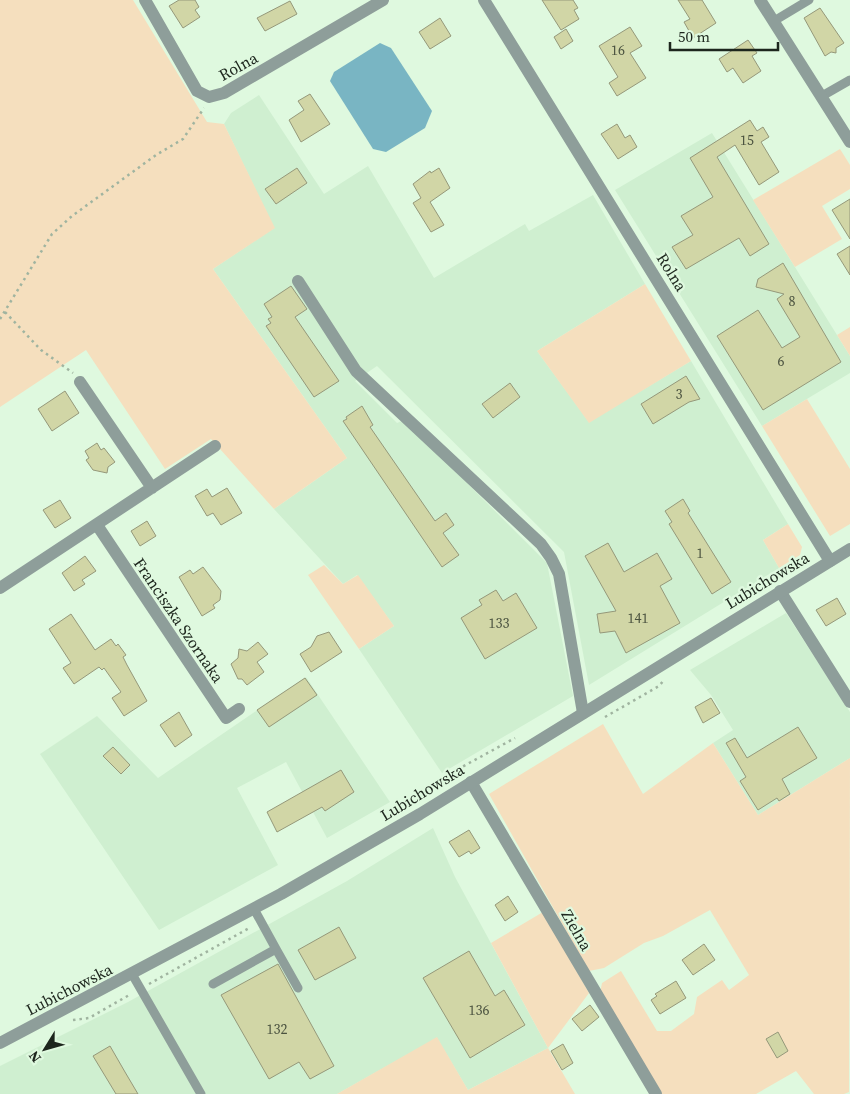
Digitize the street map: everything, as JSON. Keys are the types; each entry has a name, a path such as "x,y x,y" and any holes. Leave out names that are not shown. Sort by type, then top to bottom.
{"street":[{"name":"Rolna","path":"145,0 197,91 209,97 224,93 383,0"},
{"name":"Rolna","path":"484,0 830,561"},
{"path":"760,0 850,142"},
{"path":"298,280 356,371 541,544 551,558 559,574 582,713"},
{"path":"80,382 152,488"},
{"path":"0,588 215,446"},
{"name":"Franciszka Szornaka","path":"97,525 226,718 240,709"},
{"name":"Lubichowska","path":"0,1043 254,909 471,782 780,591 850,550"},
{"path":"780,591 846,687 850,702"},
{"name":"Zielna","path":"471,782 656,1094"}],"lane":[{"path":"774,21 809,0"},
{"path":"822,96 850,80"},
{"path":"254,909 298,988"},
{"path":"213,984 276,949"},
{"path":"132,974 201,1094"}],"path":[{"path":"0,319 52,234 72,216 156,155 183,139 201,114 209,97"},
{"path":"5,312 41,350 71,370 80,382"},
{"path":"424,797 440,779 520,736"}],"shaded area":[{"path":"0,0 133,0 207,122 224,124 275,228 213,269 347,458 274,509 211,439 165,469 86,350 0,407"},
{"path":"259,95 324,194 368,166 434,278 525,224 529,231 593,195 645,284 537,351 589,422 691,361 788,524 763,540 779,568 589,685 564,552 377,366 355,381 397,423 404,420 547,563 573,696 442,773 359,649 394,626 357,575 343,584 274,509 347,458 213,269 274,228 224,124 231,113"},
{"path":"712,133 850,356 850,373 762,426 615,190"},
{"path":"840,149 850,165 850,189 822,206 842,239 795,267 753,200"},
{"path":"645,284 691,361 589,423 537,351"},
{"path":"850,327 850,356 837,335"},
{"path":"807,399 850,469 850,524 830,536 762,426"},
{"path":"788,524 802,547 800,555 779,568 763,540"},
{"path":"324,565 343,584 358,575 394,626 359,649 308,575"},
{"path":"786,613 850,712 850,758 758,815 713,743 733,730 711,695 690,670"},
{"path":"306,677 390,802 327,838 286,762 237,788 278,865 159,930 40,754 97,716 158,778"},
{"path":"603,724 643,794 713,743 758,815 850,758 849,1092 844,1094 814,1094 796,1071 756,1094 661,1094 600,993 602,983 621,971 657,1031 671,1031 694,1014 697,997 722,980 729,990 749,975 710,910 663,936 644,943 604,968 589,971 489,794"},
{"path":"433,828 455,877 548,1048 468,1090 437,1038 337,1094 0,1094 0,1066 128,1002 347,881"},
{"path":"543,912 589,993 548,1048 491,943"},
{"path":"437,1037 468,1090 548,1048 575,1094 337,1094"}],"water":[{"path":"380,43 391,48 432,111 425,128 386,152 373,149 330,81 334,72"}],"building":[{"path":"179,0 195,0 199,7 195,10 200,17 183,28 169,6"},
{"path":"542,0 573,0 578,8 574,10 579,19 561,30"},
{"path":"678,0 702,0 716,23 693,38 684,22 690,19"},
{"path":"290,1 297,14 265,31 257,18"},
{"path":"820,8 844,43 836,48 836,53 831,52 825,56 804,18"},
{"path":"440,18 451,36 430,49 419,32"},
{"path":"630,27 642,46 630,53 646,78 617,96 609,83 618,77 599,46"},
{"path":"566,29 573,41 561,49 554,37"},
{"path":"748,40 757,53 752,56 761,71 743,83 733,68 727,72 719,59"},
{"path":"310,94 330,124 301,142 289,120 304,110 298,101"},
{"path":"750,120 757,131 763,127 769,137 761,142 779,172 759,185 735,145 717,157 769,244 750,256 739,238 686,269 672,247 693,235 681,216 713,197 690,158"},
{"path":"617,124 625,138 630,135 637,147 618,159 601,134"},
{"path":"297,168 307,183 276,204 265,189"},
{"path":"439,168 450,188 430,202 444,225 431,232 413,203 421,198 413,184 430,171 431,173"},
{"path":"850,199 850,239 832,210"},
{"path":"850,246 850,275 837,254"},
{"path":"783,263 841,362 763,410 717,336 758,310 782,348 800,337 777,299 784,294 756,287 758,279"},
{"path":"291,286 307,309 295,317 339,381 314,397 266,326 271,323 268,319 272,317 264,304"},
{"path":"686,376 700,399 689,402 653,424 641,404"},
{"path":"510,383 520,397 493,418 482,404"},
{"path":"65,391 79,413 52,431 38,409"},
{"path":"362,406 373,425 370,427 435,521 446,513 454,525 443,533 459,555 442,567 343,421"},
{"path":"97,443 101,450 104,448 115,462 108,467 107,473 93,470 86,460 89,458 85,451"},
{"path":"227,488 242,513 221,525 213,513 207,516 195,496 207,489 212,497"},
{"path":"683,499 690,511 688,513 731,582 712,594 669,524 672,522 665,511"},
{"path":"60,500 71,518 55,528 43,510"},
{"path":"147,521 156,536 140,546 131,531"},
{"path":"608,543 624,572 657,553 672,579 660,586 680,623 626,653 615,631 600,633 597,614 616,611 585,556"},
{"path":"85,556 96,571 82,580 85,584 74,591 62,573"},
{"path":"203,567 221,591 220,600 213,605 215,608 202,616 179,577 190,570 193,574"},
{"path":"496,590 503,601 516,593 537,628 485,659 461,618 482,605 479,600"},
{"path":"837,598 846,614 826,626 816,610"},
{"path":"71,614 95,650 111,639 116,646 118,644 126,655 123,657 147,701 124,716 112,698 121,692 104,668 102,670 99,667 74,684 63,668 71,663 49,629"},
{"path":"329,632 342,652 311,672 300,654 311,647 317,636"},
{"path":"258,642 268,654 257,662 264,672 247,685 242,679 238,679 231,664 238,658 239,649 247,651"},
{"path":"305,678 317,695 269,727 257,710"},
{"path":"711,698 720,713 703,723 695,707"},
{"path":"179,712 192,735 175,747 160,725"},
{"path":"798,727 817,758 782,779 790,794 779,801 777,798 758,810 740,781 746,777 726,743 735,738 747,758"},
{"path":"113,747 130,765 121,774 103,756"},
{"path":"341,770 354,792 325,811 322,807 277,832 267,812"},
{"path":"469,830 480,848 471,854 469,851 459,857 449,842"},
{"path":"508,896 518,912 505,921 495,905"},
{"path":"339,927 356,958 315,980 298,950"},
{"path":"704,944 715,960 693,975 682,960"},
{"path":"469,951 495,996 504,990 525,1025 470,1058 423,978"},
{"path":"278,964 334,1066 310,1079 299,1062 269,1079 221,995"},
{"path":"676,981 686,998 660,1014 651,1000 657,996 655,994"},
{"path":"590,1005 599,1017 582,1031 572,1019"},
{"path":"778,1032 788,1051 777,1058 766,1039"},
{"path":"563,1044 573,1063 562,1070 551,1051"},
{"path":"110,1046 138,1094 116,1094 93,1056"}]}
